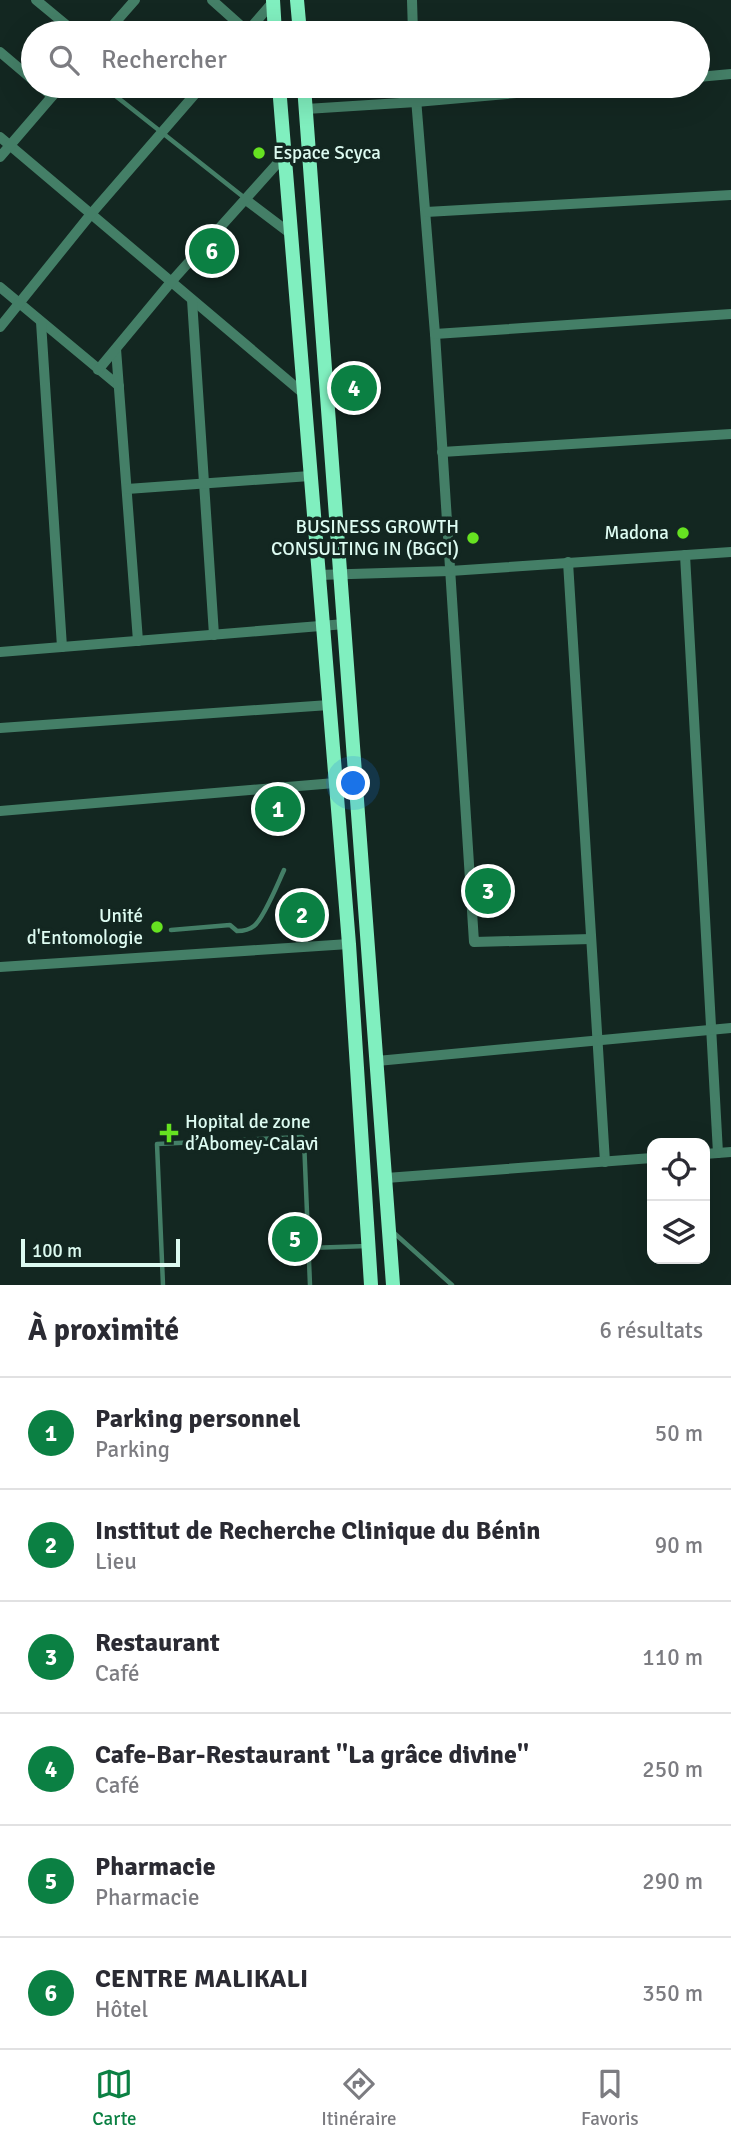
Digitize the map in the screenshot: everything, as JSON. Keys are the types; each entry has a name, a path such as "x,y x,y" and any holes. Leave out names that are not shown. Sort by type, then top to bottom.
{"street":[{"path":"36,0 61,21"},
{"path":"212,0 235,21"},
{"path":"297,0 299,21"},
{"path":"412,0 413,21"},
{"path":"115,21 130,1"},
{"path":"257,21 273,1"},
{"path":"273,1 274,21"},
{"path":"0,52 21,70"},
{"path":"710,76 731,74"},
{"path":"0,157 50,98"},
{"path":"0,327 91,214 192,98"},
{"path":"280,98 349,944 371,1285"},
{"path":"305,98 393,1285"},
{"path":"416,98 435,334 474,942 591,939"},
{"path":"306,109 452,98"},
{"path":"0,138 304,394"},
{"path":"98,370 171,282 284,156"},
{"path":"426,212 731,195"},
{"path":"246,200 291,234"},
{"path":"0,287 119,387"},
{"path":"192,300 214,635"},
{"path":"435,334 731,314"},
{"path":"41,322 62,647"},
{"path":"117,349 138,641"},
{"path":"442,452 731,433"},
{"path":"127,489 310,476"},
{"path":"318,575 450,570 731,552"},
{"path":"685,555 718,1153"},
{"path":"568,562 606,1162"},
{"path":"0,652 345,624"},
{"path":"0,728 329,705"},
{"path":"0,811 335,783"},
{"path":"0,967 349,944"},
{"path":"377,1061 731,1028"},
{"path":"710,1154 731,1152"},
{"path":"386,1178 647,1158"}],"lane":[{"path":"118,98 246,200"},
{"path":"171,930 230,925 237,931 246,931 260,918 285,870"},
{"path":"163,1285 157,1145 304,1138 310,1285"},
{"path":"308,1248 368,1238 389,1229 452,1285"}],"place":[{"name":"Espace Scyca","path":"259,153"},
{"name":"CENTRE MALIKALI","path":"212,251"},
{"name":"Cafe-Bar-Restaurant ''La grâce divine''","path":"354,388"},
{"name":"Madona","path":"683,533"},
{"name":"BUSINESS GROWTH CONSULTING IN (BGCI)","path":"473,538"},
{"name":"Parking personnel","path":"278,809"},
{"name":"Restaurant","path":"488,891"},
{"name":"Institut de Recherche Clinique du Bénin","path":"302,915"},
{"name":"Unité d'Entomologie","path":"157,927"},
{"name":"Hopital de zone d’Abomey-Calavi","path":"169,1133"},
{"name":"Pharmacie","path":"295,1239"}]}
